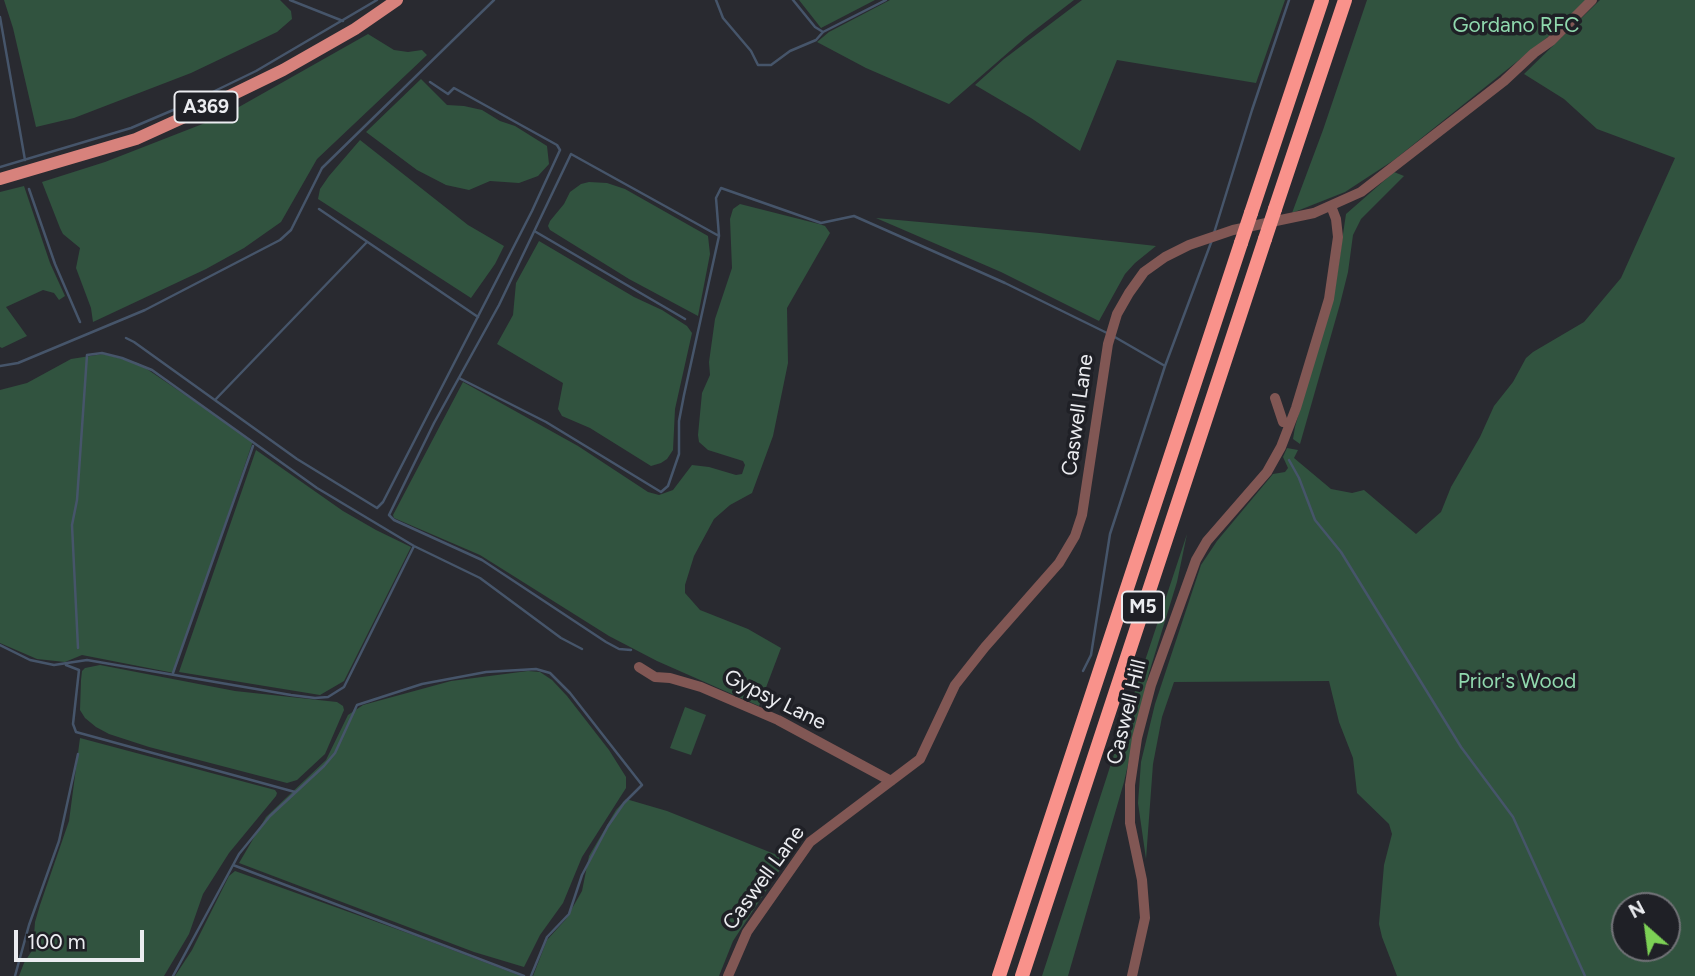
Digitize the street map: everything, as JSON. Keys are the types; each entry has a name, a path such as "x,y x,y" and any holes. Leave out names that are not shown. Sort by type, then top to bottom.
{"highway":[{"name":"M5","path":"999,976 1322,0"},
{"name":"M5","path":"1022,976 1345,0"}],"main road":[{"name":"A369","path":"0,179 136,139 284,70 355,29 397,0"}],"street":[{"name":"Caswell Lane","path":"728,976 741,941 810,842 920,759 956,685 985,647 1059,563 1075,536 1086,493 1108,344 1117,314 1144,272 1189,245 1233,230 1289,219 1331,206 1361,192 1504,81 1551,41 1592,0"},
{"name":"Caswell Hill","path":"1132,976 1145,918 1142,880 1130,823 1130,785 1137,738 1151,685 1196,560 1219,526 1267,472 1281,447 1296,408 1329,299 1338,237 1331,206"},
{"path":"1283,422 1276,401 1290,409 1296,408"},
{"name":"Gypsy Lane","path":"639,667 655,677 670,677 707,689 778,720 891,781"}],"green space":[{"path":"4,0 280,0 291,11 292,19 277,32 191,73 74,118 36,127"},
{"path":"799,0 875,0 821,28"},
{"path":"890,0 1074,0 1026,37 949,104 866,68 817,42 829,32"},
{"path":"1082,0 1285,0 1256,83 1117,60 1080,151 975,85 1004,59"},
{"name":"Gordano RFC","path":"1367,0 1586,0 1559,28 1394,160 1345,192 1292,213 1323,130"},
{"name":"Prior's Wood","path":"1600,0 1695,0 1695,976 1397,976 1379,924 1384,865 1392,834 1389,824 1357,793 1353,758 1339,722 1329,681 1174,682 1162,717 1153,764 1146,859 1138,803 1141,762 1155,704 1201,565 1217,541 1273,474 1285,472 1288,468 1283,457 1287,448 1298,450 1294,458 1331,489 1352,493 1364,490 1416,534 1441,512 1451,487 1480,437 1494,406 1513,382 1526,358 1584,322 1621,278 1675,158 1597,129 1564,99 1524,74"},
{"path":"368,34 394,50 422,50 427,55 317,159 281,222 244,248 206,269 93,322 91,308 76,268 80,248 63,234 42,182 105,162 223,116"},
{"path":"421,79 447,105 482,110 547,146 549,164 538,176 519,183 490,181 469,190 446,185 417,170 366,132"},
{"path":"360,140 468,225 504,246 471,298 318,199 320,189 329,176"},
{"path":"1394,172 1404,176 1361,219 1353,235 1340,304 1300,444 1293,439 1295,427 1335,288 1346,214"},
{"path":"589,182 607,183 625,189 708,236 710,254 698,316 629,279 550,230 550,221 570,192"},
{"path":"24,186 50,263 65,296 59,300 54,293 43,290 6,307 27,336 2,348 0,192"},
{"path":"740,204 819,224 825,226 830,233 787,308 788,363 773,436 752,493 730,505 714,519 694,556 685,585 685,593 700,610 748,629 781,648 759,706 657,661 609,636 480,555 394,518 393,515 463,382 578,446 648,492 659,495 673,490 692,465 742,474 745,465 743,461 708,450 699,442 698,435 702,393 710,375 709,362 715,319 732,268 730,219 733,209"},
{"path":"876,218 1156,246 1125,274 1099,321 1001,272"},
{"path":"539,241 634,297 662,310 687,326 692,333 675,409 673,450 661,463 651,466 590,428 562,416 558,409 563,383 497,344 513,315 516,283"},
{"path":"103,354 138,363 253,441 174,673 82,655 65,662 37,659 0,643 0,390 27,383 71,359"},
{"path":"256,450 343,511 411,547 344,681 320,695 179,672"},
{"path":"1187,534 1177,582 1149,673 1124,782 1068,976 1042,976 1121,733 1127,730 1133,712 1130,706"},
{"path":"100,665 235,691 337,702 344,710 325,754 297,780 287,783 149,747 96,727 80,710 81,680 85,668"},
{"path":"528,671 540,672 567,696 609,750 626,777 626,788 582,857 563,903 540,935 524,967 474,952 239,863 266,817 326,760 348,715 363,705 451,681"},
{"path":"685,707 706,715 691,755 670,748"},
{"path":"80,738 275,790 277,793 229,853 203,894 189,934 164,976 19,976 33,949 35,922 69,821"},
{"path":"626,799 667,811 787,859 733,941 719,976 533,976 547,940 566,919 582,891 589,856 616,810"},
{"path":"235,871 521,976 175,976 192,950 229,876"}],"waterway":[{"path":"290,0 343,21"},
{"path":"0,167 131,128 192,102 256,71 377,0"},
{"path":"0,366 18,363 145,310 280,240 291,230 322,168 494,0"},
{"path":"716,0 723,18 751,51 758,65 771,65 790,51 816,40 823,32 886,0"},
{"path":"793,0 815,27 823,32"},
{"path":"1214,233 1289,0"},
{"path":"0,17 25,160"},
{"path":"126,338 297,459 377,508 383,502 532,211 560,150 557,145 454,88 448,94 430,82"},
{"path":"631,650 619,649 606,642 482,560 394,520 389,515 434,423 499,305 571,154 719,236 716,198 721,188 821,223 854,216 1005,283 1107,333"},
{"path":"29,189 55,264 80,322"},
{"path":"319,209 478,317"},
{"path":"536,232 685,319"},
{"path":"459,378 546,422 661,492 668,486 679,454 679,421 719,236"},
{"path":"1083,671 1091,655 1110,534 1165,366 1212,240"},
{"path":"215,400 367,242"},
{"path":"1113,336 1165,366"},
{"path":"78,648 72,525 77,500 87,355 102,353 152,370 317,488 414,546 480,578 561,638 582,649"},
{"path":"173,673 253,446"},
{"path":"1289,460 1315,520 1341,552 1461,747 1513,817 1585,976"},
{"path":"0,645 30,660 54,665 87,660 291,695 328,697 344,687 414,546"},
{"path":"66,665 79,670 73,724 76,732 295,792"},
{"path":"173,976 239,854 270,816 335,753 357,705 422,684 486,672 536,669 550,673 570,693 642,785 624,803 608,826 582,875 569,914 547,937 531,976"},
{"path":"15,976 29,925 59,841 78,754"},
{"path":"233,865 524,976"}]}
